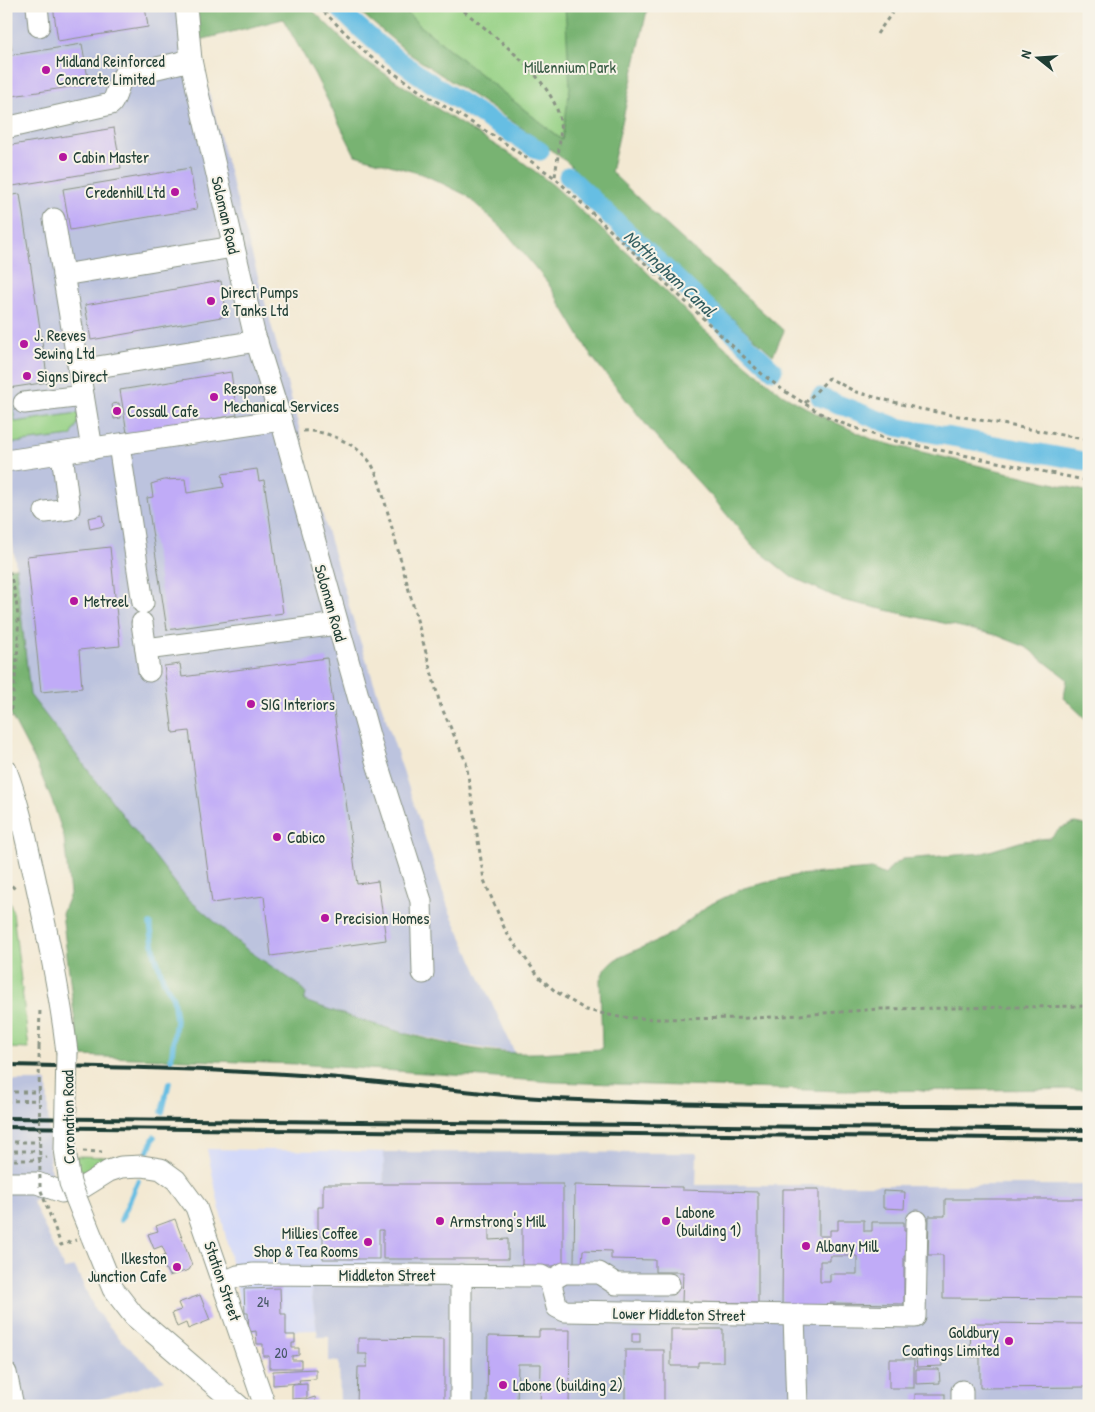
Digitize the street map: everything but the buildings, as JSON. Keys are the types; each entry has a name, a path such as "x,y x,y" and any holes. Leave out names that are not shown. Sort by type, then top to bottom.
{"street":[{"name":"Soloman Road","path":"186,6 191,60 233,247 257,341 375,757 420,901 423,973"},
{"path":"10,127 111,104 117,96 119,82 123,76 191,60"},
{"path":"54,219 92,449"},
{"path":"63,275 233,247"},
{"path":"79,370 257,341"},
{"path":"24,403 83,396"},
{"path":"6,461 119,445 283,428"},
{"path":"119,445 143,613 149,670"},
{"path":"45,512 69,509 62,454"},
{"path":"146,649 337,624"},
{"name":"Coronation Road","path":"6,770 15,794 60,999 67,1052 64,1149 70,1183 113,1289 150,1333 239,1406"},
{"name":"Station Street","path":"31,1183 37,1182 62,1192 80,1188 121,1167 142,1166 174,1173 196,1207 224,1282 265,1406"},
{"path":"6,1183 31,1183"},
{"path":"6,1198 31,1183"},
{"name":"Lower Middleton Street","path":"550,1281 557,1307 560,1310 916,1317 917,1220"},
{"path":"550,1281 564,1273 599,1273 616,1284 670,1284"},
{"name":"Middleton Street","path":"224,1282 238,1276 254,1274 541,1276 550,1281"},
{"path":"461,1275 461,1406"},
{"path":"640,1284 640,1313"},
{"path":"794,1316 800,1364 797,1406"},
{"path":"6,1373 13,1406"}],"path":[{"path":"318,6 369,56 424,94 499,139 555,178 762,374 783,390 836,421 886,439 1089,481"},
{"path":"458,6 528,65 550,98 558,114 560,125 555,178"},
{"path":"877,34 897,6"},
{"path":"805,403 829,378 856,392 920,409 1089,440"},
{"path":"283,428 309,430 336,438 350,444 371,463 383,495 440,704 466,762 484,880 506,932 521,955 539,977 567,1000 586,1010 619,1017 687,1020 879,1009 1089,1006"},
{"path":"6,525 8,541 6,547"},
{"path":"6,564 12,577 20,644 10,715"},
{"path":"6,880 17,891"},
{"path":"6,1092 39,1092"},
{"path":"6,1100 39,1100"},
{"path":"6,1142 39,1142"},
{"path":"6,1150 39,1151"},
{"path":"6,1160 18,1160"}],"shaded area":[{"path":"6,6 194,6 196,41 226,160 297,419 304,451 351,613 449,910 515,1053 450,1043 381,1027 304,1001 299,985 246,949 186,897 30,695 16,567 6,497"},
{"path":"6,1081 47,1081 50,1166 59,1199 32,1200 64,1269 75,1267 95,1310 122,1341 165,1380 77,1406 6,1406"},
{"path":"207,1149 384,1152 382,1266 311,1290 317,1330 246,1332"},
{"path":"384,1152 697,1153 696,1185 1089,1185 1089,1406 340,1406 339,1362 329,1361 329,1337 318,1337 311,1290 310,1266 382,1266"}],"green space":[{"path":"194,6 308,6 363,59 456,121 520,160 553,185 634,259 702,328 782,394 819,415 876,441 1089,492 1089,722 1064,698 1067,679 1026,647 996,635 842,600 790,576 752,545 713,498 652,432 592,357 548,283 505,231 466,195 425,175 355,155 315,75 283,19 196,41"},
{"path":"353,6 401,6 418,24 562,140 570,87 565,6 648,6 611,172 662,221 784,331 773,355 655,249 567,162 522,128 411,55"},
{"name":"Millennium Park","path":"401,6 648,6 562,140 418,24"},
{"path":"6,370 15,422 78,413 79,421 71,436 6,444"},
{"path":"16,567 30,695 186,897 246,949 299,985 306,994 304,1001 408,1034 462,1047 515,1053 602,1049 600,980 605,968 616,959 677,930 707,906 744,888 797,875 872,869 885,875 892,866 903,859 983,853 1023,841 1050,838 1061,828 1075,823 1089,826 1089,1089 842,1091 553,1082 297,1064 79,1056 62,913 70,894 64,837 54,806 37,765 6,706 6,569"},
{"path":"6,893 13,912 29,1049 6,1048"},
{"path":"76,1156 112,1157 112,1161 78,1173"}],"waterway":[{"name":"Nottingham Canal","path":"337,6 383,48 408,67 460,102 540,151"},
{"name":"Nottingham Canal","path":"568,176 773,370"},
{"name":"Nottingham Canal","path":"820,397 897,427 1089,462"},
{"path":"150,924 155,955 164,981 173,998 176,1020 171,1061"},
{"path":"162,1112 169,1083"},
{"path":"148,1151 154,1137"},
{"path":"121,1220 138,1181"}],"railway":[{"path":"6,1065 287,1074 354,1079 512,1096 608,1101 745,1105 1089,1107"},
{"path":"6,1118 1089,1130"},
{"path":"6,1127 1089,1139"}],"place":[{"name":"Midland Reinforced Concrete Limited","path":"46,70"},
{"name":"Cabin Master","path":"63,157"},
{"name":"Credenhill Ltd","path":"175,192"},
{"name":"Direct Pumps & Tanks Ltd","path":"211,301"},
{"name":"J. Reeves Sewing Ltd","path":"24,344"},
{"name":"Signs Direct","path":"27,376"},
{"name":"Response Mechanical Services","path":"214,397"},
{"name":"Cossall Cafe","path":"117,411"},
{"name":"Metreel","path":"74,601"},
{"name":"SIG Interiors","path":"251,704"},
{"name":"Cabico","path":"277,837"},
{"name":"Precision Homes","path":"325,918"},
{"name":"Armstrong's Mill","path":"440,1221"},
{"name":"Labone (building 1)","path":"666,1221"},
{"name":"Millies Coffee Shop & Tea Rooms","path":"368,1242"},
{"name":"Albany Mill","path":"806,1246"},
{"name":"Ilkeston Junction Cafe","path":"177,1267"},
{"name":"Goldbury Coatings Limited","path":"1009,1341"},
{"name":"Labone (building 2)","path":"503,1385"}]}
